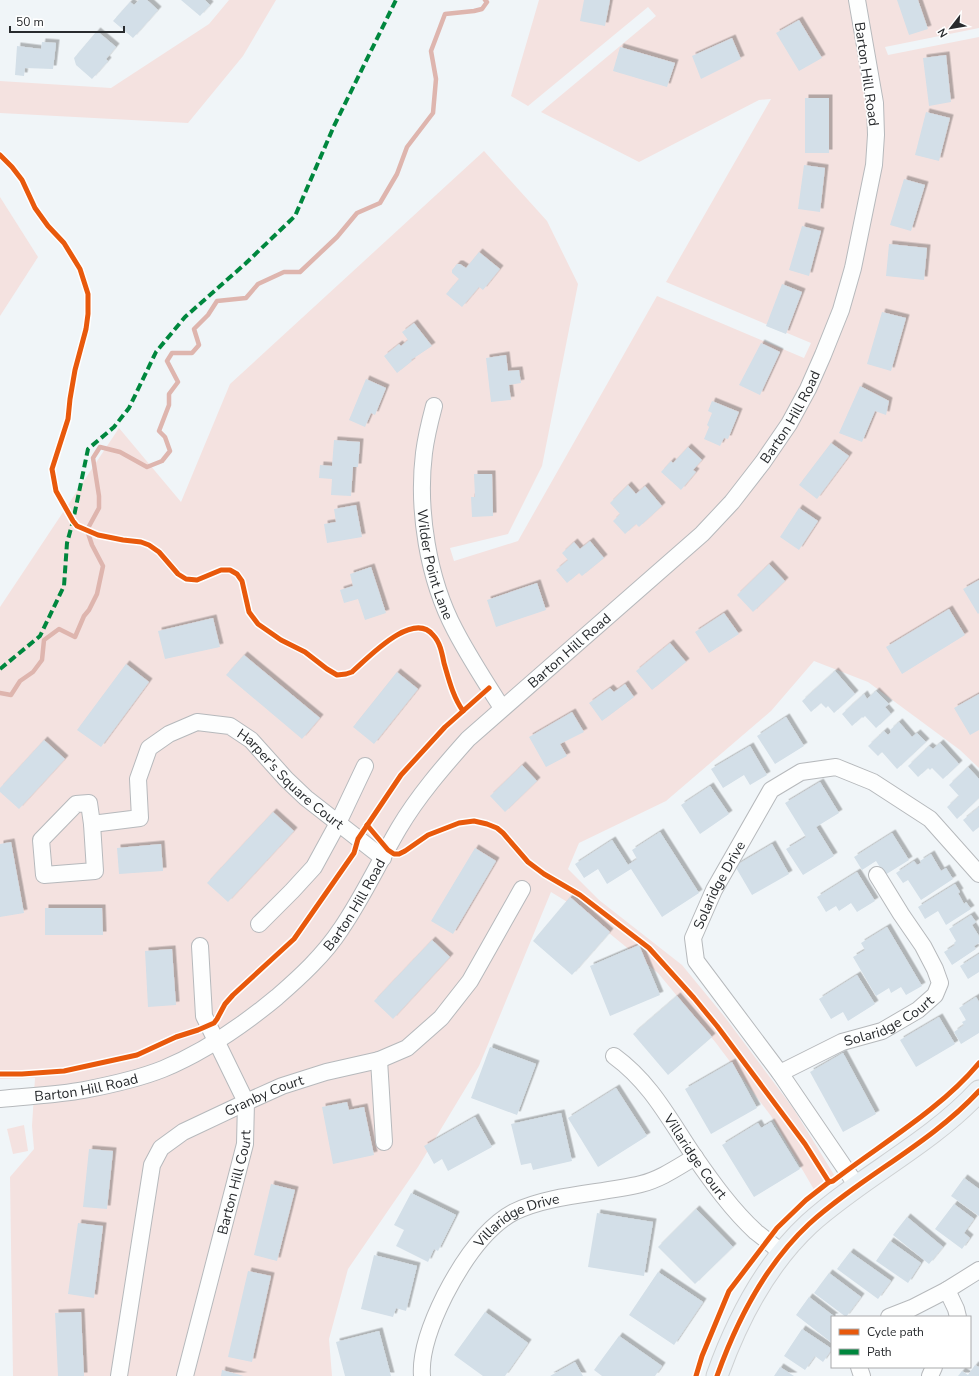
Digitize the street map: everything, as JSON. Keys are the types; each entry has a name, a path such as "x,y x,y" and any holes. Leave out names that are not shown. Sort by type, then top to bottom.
{"main road":[{"path":"717,1376 744,1311 782,1253 808,1225 857,1186 943,1124 969,1102 979,1091"}],"street":[{"name":"Barton Hill Road","path":"0,1099 84,1090 162,1069 191,1056 257,1013 292,984 319,956 340,931 360,900 408,814 436,775 468,739 702,534 732,502 763,462 789,424 808,389 824,355 843,303 853,268 874,165 876,135 875,103 857,0"},
{"name":"Wilder Point Lane","path":"434,406 424,454 422,498 424,531 432,567 443,602 454,629 502,708"},
{"name":"Harper's Square Court","path":"92,824 140,818 138,779 149,748 169,734 197,722 230,726 251,740 286,779 306,798 383,858"},
{"path":"259,924 314,867 338,823 365,766"},
{"name":"Solaridge Drive","path":"857,1186 780,1073 696,961 693,938 714,890 771,790 801,772 836,767 873,782 930,819 979,874"},
{"path":"89,803 92,824 95,871 44,875 42,840 76,804 89,803"},
{"name":"Solaridge Court","path":"780,1073 842,1042 882,1031 918,1010 935,995 940,983 935,969 923,946 900,914 877,875"},
{"name":"Granby Court","path":"119,1376 152,1165 161,1148 178,1136 246,1102 290,1084 326,1072 379,1060 407,1048 441,1018 470,981 522,889"},
{"name":"Barton Hill Court","path":"185,1376 245,1144 246,1102 204,1016 200,946"},
{"name":"Villaridge Court","path":"614,1056 627,1065 652,1093 695,1157 738,1213 756,1231 782,1253"},
{"path":"379,1060 384,1142"},
{"name":"Villaridge Drive","path":"422,1376 426,1345 434,1316 460,1268 486,1235 500,1222 513,1213 529,1206 547,1201 642,1184 660,1177 695,1157"},
{"path":"892,1316 912,1308 947,1290 979,1270"},
{"path":"947,1290 958,1316"}],"shaded area":[{"path":"229,0 276,0 243,56 188,123 0,113 0,81 111,88 209,24"},
{"path":"539,0 979,0 979,28 885,47 888,55 979,37 979,768 960,750 868,682 814,661 771,711 666,801 579,843 568,869 599,900 682,965 724,1016 793,1108 836,1178 816,1193 771,1116 716,1043 658,973 582,911 551,892 479,1066 418,1167 348,1269 329,1339 332,1376 13,1376 10,1177 34,1149 32,1126 35,1078 0,1079 0,607 119,428 181,502 230,384 484,151 547,221 578,284 542,466 508,534 450,548 454,561 518,541 657,296 804,358 811,343 666,282 771,99 759,100 639,162 541,112 656,16 648,7 528,106 511,96"},
{"path":"0,197 38,257 0,316"},
{"path":"24,1125 28,1151 13,1154 7,1129"}],"building":[{"path":"139,0 147,0 158,10 133,38 113,21 130,2 134,5"},
{"path":"181,0 205,0 210,5 200,16"},
{"path":"584,0 610,0 605,26 580,21"},
{"path":"897,0 918,0 928,29 909,35"},
{"path":"799,20 822,58 799,71 776,33"},
{"path":"97,31 116,47 106,59 108,61 92,79 76,65 74,58"},
{"path":"732,38 741,59 701,79 692,56"},
{"path":"42,42 56,43 53,69 25,68 24,76 15,75 17,46 41,49"},
{"path":"620,47 675,63 667,87 613,71"},
{"path":"946,55 951,102 929,106 923,58"},
{"path":"805,98 829,98 829,153 805,153"},
{"path":"926,112 950,118 939,161 915,155"},
{"path":"804,165 825,168 820,212 798,209"},
{"path":"904,179 925,185 911,231 890,225"},
{"path":"802,226 821,231 809,276 789,270"},
{"path":"889,244 927,248 924,280 886,276"},
{"path":"479,252 500,269 483,290 479,287 462,307 446,294 459,279 452,273 452,270 457,264 460,264 466,268"},
{"path":"782,284 802,292 786,334 766,326"},
{"path":"882,312 906,318 891,371 867,364"},
{"path":"414,323 432,346 411,360 412,361 397,373 384,356 399,344 401,346 408,340 402,332"},
{"path":"761,343 780,352 760,395 739,385"},
{"path":"506,355 508,371 519,370 521,383 509,385 511,400 491,402 486,358"},
{"path":"366,379 386,388 375,415 371,413 365,427 349,420"},
{"path":"860,386 889,401 886,415 875,411 862,442 839,433"},
{"path":"712,401 739,412 728,439 724,438 720,446 704,439 709,427 707,425 712,413 708,411"},
{"path":"334,440 360,442 358,467 353,467 351,496 331,495 332,479 319,478 320,465 332,466"},
{"path":"831,443 849,456 817,499 799,485"},
{"path":"688,447 702,460 693,470 696,472 681,490 661,472 671,461 673,463"},
{"path":"474,474 492,474 493,516 472,517 471,497 475,497"},
{"path":"628,485 636,494 645,486 662,506 639,527 636,524 625,534 613,521 620,514 610,503"},
{"path":"356,505 362,537 327,543 324,524 336,522 334,509"},
{"path":"799,508 818,521 799,550 780,537"},
{"path":"590,541 604,558 582,576 579,573 567,583 556,570 568,560 562,553 574,542 580,549"},
{"path":"769,564 785,581 753,612 737,595"},
{"path":"371,567 386,613 365,620 358,599 344,603 340,590 353,586 350,574"},
{"path":"979,580 979,613 978,614 963,589"},
{"path":"537,583 546,610 496,627 487,600"},
{"path":"949,609 965,635 902,674 886,647"},
{"path":"724,613 739,634 709,653 695,632"},
{"path":"213,618 220,647 165,659 158,631"},
{"path":"670,643 686,662 652,690 636,671"},
{"path":"244,655 320,718 302,739 226,675"},
{"path":"126,664 149,682 101,747 77,730"},
{"path":"835,671 855,694 834,713 828,706 826,708 821,703 811,712 802,701"},
{"path":"397,672 418,689 374,744 353,727"},
{"path":"625,684 634,697 602,721 589,703 610,688 614,692"},
{"path":"876,691 889,704 885,707 891,714 876,728 865,716 852,726 842,714 864,694 867,699"},
{"path":"979,694 979,730 970,735 954,708"},
{"path":"572,712 584,732 560,744 567,756 546,767 529,737"},
{"path":"786,717 804,746 775,764 757,736"},
{"path":"899,722 912,737 917,733 926,742 897,769 882,752 878,756 868,746 884,731 888,735 891,732 890,730"},
{"path":"44,740 65,759 19,809 0,792 0,788"},
{"path":"940,743 959,764 943,779 932,768 930,770 928,768 918,777 908,766 929,746 933,749"},
{"path":"750,746 767,775 750,785 744,775 723,788 711,769"},
{"path":"522,765 537,781 505,812 490,796"},
{"path":"968,767 979,779 979,798 957,819 947,807 959,796 949,785"},
{"path":"820,782 839,813 816,827 834,856 803,875 786,849 806,837 785,803"},
{"path":"710,786 729,814 700,834 681,805"},
{"path":"979,807 979,827 973,832 963,820"},
{"path":"273,812 294,831 228,902 207,883"},
{"path":"660,832 699,893 662,917 631,869 607,884 598,869 584,878 575,864 612,840 628,865 637,859 632,850"},
{"path":"892,833 909,860 885,875 876,861 862,870 854,857"},
{"path":"11,842 24,913 0,917 0,844"},
{"path":"161,844 163,871 119,874 117,848"},
{"path":"772,844 789,874 752,895 735,866"},
{"path":"475,848 496,861 453,934 431,921"},
{"path":"931,854 941,871 946,868 953,879 921,900 908,880 903,883 896,873 914,861 917,865 921,863 920,861"},
{"path":"857,872 875,901 857,912 851,903 839,911 836,906 826,912 817,897"},
{"path":"955,884 960,892 958,893 964,904 966,902 971,909 946,925 938,911 925,919 918,907"},
{"path":"570,897 610,932 572,975 533,941"},
{"path":"45,908 102,908 103,935 45,935"},
{"path":"971,915 976,922 972,925 979,936 979,943 974,946 976,949 952,965 944,952 955,945 954,943 956,941 949,929"},
{"path":"887,927 922,986 906,995 901,987 891,993 889,988 876,996 853,957 865,950 861,943"},
{"path":"432,940 450,957 393,1019 374,1001"},
{"path":"639,945 660,995 610,1016 590,966"},
{"path":"172,949 176,1005 148,1007 145,951"},
{"path":"979,954 979,972 968,979 960,966"},
{"path":"857,975 875,1004 848,1021 843,1012 831,1019 819,999"},
{"path":"677,996 712,1037 668,1075 633,1034"},
{"path":"976,997 979,1002 979,1033 961,1044 954,1032 964,1025 962,1022 966,1020 959,1008"},
{"path":"939,1017 955,1044 916,1067 900,1040"},
{"path":"490,1047 536,1064 517,1115 471,1098"},
{"path":"843,1053 876,1114 843,1132 810,1072"},
{"path":"732,1062 757,1108 711,1134 685,1089"},
{"path":"616,1088 647,1136 598,1167 568,1118"},
{"path":"347,1102 349,1110 364,1107 374,1155 333,1164 322,1107"},
{"path":"561,1113 572,1161 533,1170 531,1163 521,1165 511,1124"},
{"path":"475,1117 492,1147 448,1171 442,1159 434,1164 424,1146"},
{"path":"771,1122 800,1169 754,1197 722,1145 758,1123 761,1128"},
{"path":"89,1149 113,1151 107,1209 83,1207"},
{"path":"964,1178 979,1189 979,1216 951,1196"},
{"path":"271,1184 295,1190 277,1261 254,1255"},
{"path":"411,1193 456,1215 438,1251 434,1249 428,1262 396,1246 404,1230 394,1225"},
{"path":"954,1204 974,1219 964,1233 970,1238 962,1249 935,1229"},
{"path":"696,1209 733,1247 695,1284 658,1247"},
{"path":"597,1213 653,1222 644,1276 588,1267"},
{"path":"907,1217 943,1247 929,1264 893,1235"},
{"path":"78,1223 103,1226 94,1298 68,1294"},
{"path":"890,1241 921,1263 908,1283 876,1261"},
{"path":"850,1252 891,1281 878,1299 837,1269"},
{"path":"374,1255 417,1266 406,1311 396,1308 393,1317 361,1309"},
{"path":"248,1271 271,1276 252,1362 228,1357"},
{"path":"658,1272 703,1302 674,1345 629,1315"},
{"path":"829,1273 861,1297 847,1316 845,1316 814,1293"},
{"path":"809,1297 834,1316 831,1316 831,1342 796,1315"},
{"path":"81,1312 84,1376 58,1376 55,1313"},
{"path":"485,1312 528,1343 505,1376 483,1376 454,1355"},
{"path":"802,1329 831,1348 823,1362 815,1356 805,1370 784,1356"},
{"path":"379,1331 391,1376 345,1376 336,1342"},
{"path":"619,1336 662,1366 655,1376 602,1376 594,1370"},
{"path":"575,1362 583,1376 550,1376"},
{"path":"975,1365 979,1367 979,1376 958,1376 962,1371 968,1375"},
{"path":"780,1367 794,1376 774,1376"},
{"path":"222,1370 244,1376 221,1376"}],"waterway":[{"path":"0,693 11,695 20,681 33,672 42,660 44,640 59,629 75,637 84,616 89,610 97,594 103,566 92,545 87,530 99,508 99,496 93,458 100,447 120,452 147,467 162,461 170,451 165,437 159,431 169,405 169,394 178,382 167,361 172,353 192,353 199,345 194,329 208,315 217,301 246,298 258,284 284,272 300,272 337,237 357,213 380,203 397,174 407,147 433,113 436,79 431,51 445,14 482,9 487,2 485,0"}],"marked path":[{"path":"0,669 40,636 64,586 67,543 88,449 114,427 129,408 156,352 185,317 245,264 295,216 334,126 396,0"}],"cycle path":[{"path":"0,155 22,180 35,208 48,226 64,243 80,269 88,294 86,329 75,370 68,419 52,469 56,491 77,526 98,535 141,542 149,545 159,552 178,574 186,579 197,580 221,570 230,570 237,574 242,581 249,612 258,624 281,640 305,652 337,675 352,672 379,648 403,632 414,628 424,629 433,635 439,644 452,688 463,711"},
{"path":"0,1074 64,1071 137,1055 176,1037 214,1023 225,1004 233,995 294,939 354,853 358,839 401,775 445,727 489,688"},
{"path":"367,825 388,850 394,854 399,854 405,851 428,835 459,823 474,821 497,828 528,862 544,874 580,895 649,948 717,1026 805,1144 829,1182"},
{"path":"696,1376 702,1356 729,1291 777,1228 806,1200 829,1182 833,1181 929,1111 964,1080 979,1063"},
{"path":"717,1376 743,1314 754,1294 766,1275 793,1240 809,1224 851,1190 918,1144 960,1110 979,1091"}]}
